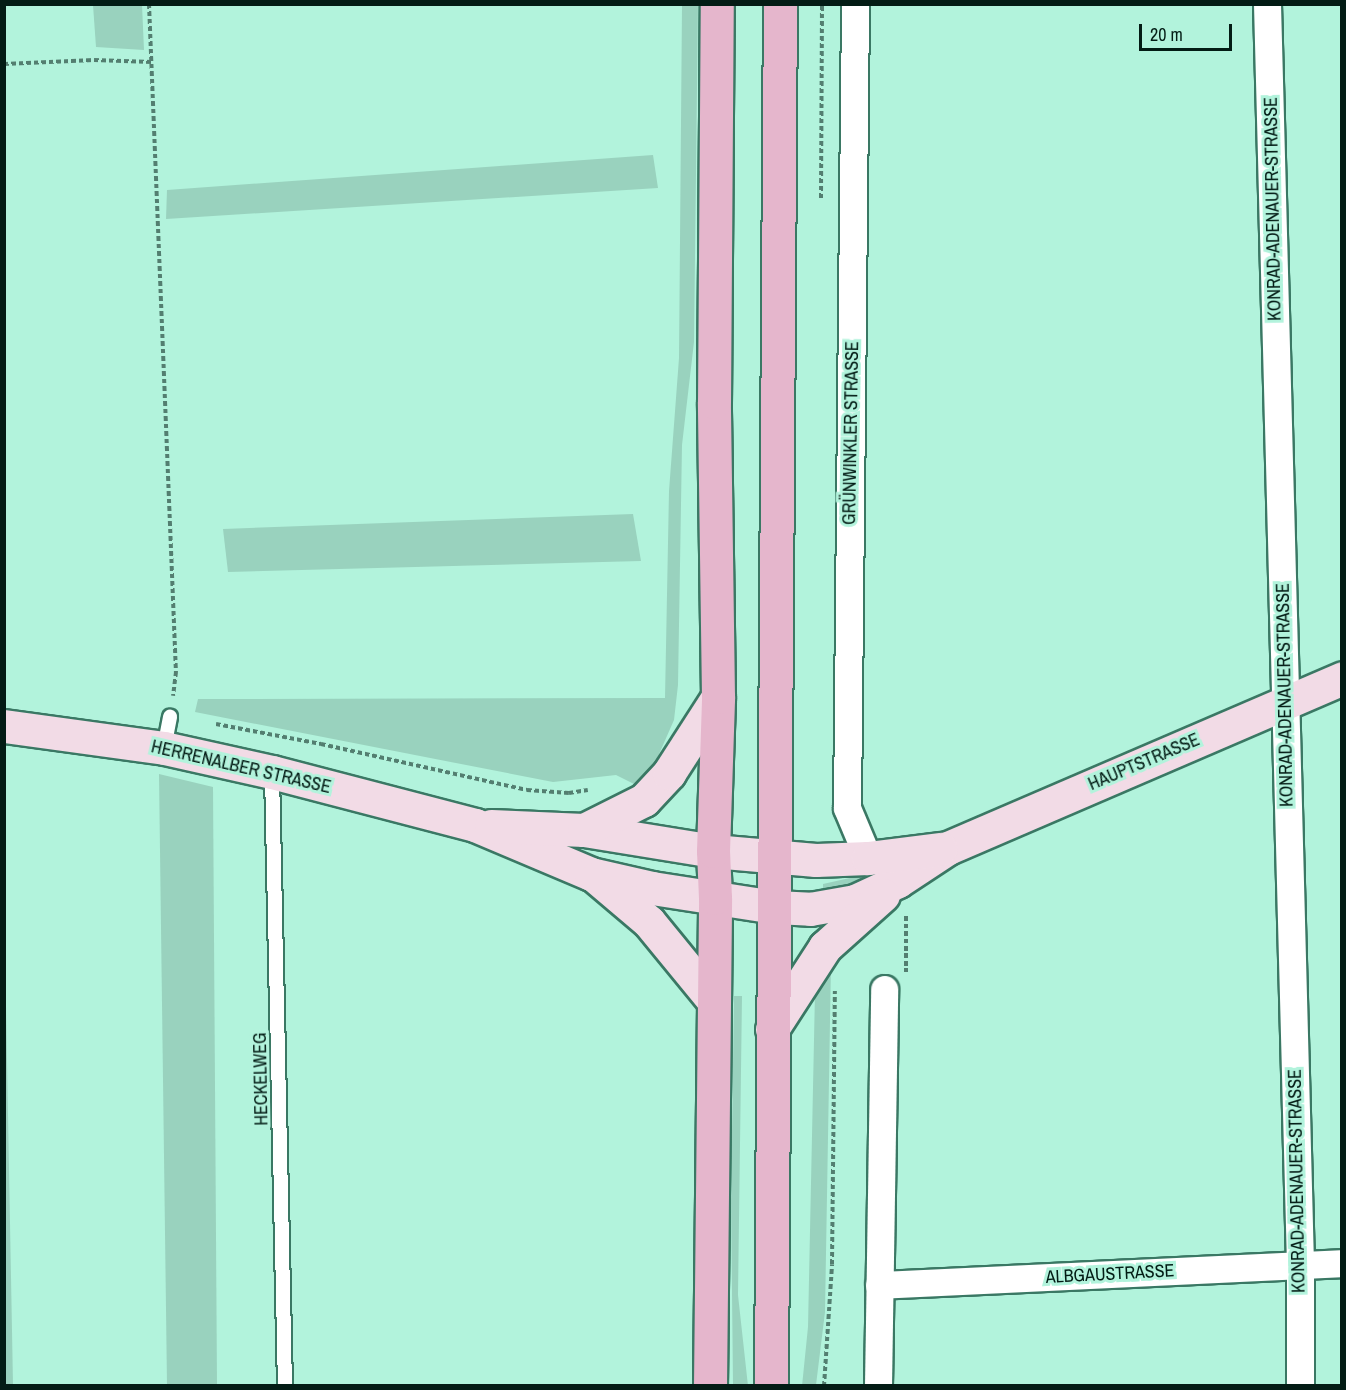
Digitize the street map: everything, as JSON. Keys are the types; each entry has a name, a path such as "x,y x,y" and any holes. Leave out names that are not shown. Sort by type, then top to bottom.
{"main road":[{"path":"710,1386 712,999 715,898 713,851 718,697 714,402 717,4"},
{"path":"771,1386 780,4"}],"street":[{"name":"GRÜNWINKLER STRASSE","path":"855,4 847,807 868,858"},
{"name":"KONRAD-ADENAUER-STRASSE","path":"1268,4 1300,1264 1300,1386"},
{"name":"HAUPTSTRASSE","path":"715,898 775,907 810,909 855,900 898,881 948,848 1341,678"},
{"path":"584,830 644,800 669,773 718,697"},
{"name":"HERRENALBER STRASSE","path":"4,726 167,733 273,772 474,825 591,874 652,888 715,898"},
{"name":"HERRENALBER STRASSE","path":"474,825 584,830 713,851"},
{"name":"HAUPTSTRASSE","path":"713,851 816,860 868,858 948,848"},
{"path":"591,874 649,922 681,958 712,999"},
{"path":"772,1029 825,947 898,881"},
{"path":"878,1386 884,989"},
{"name":"ALBGAUSTRASSE","path":"879,1285 1341,1263"}],"lane":[{"name":"HECKELWEG","path":"273,772 285,1386"}],"path":[{"path":"149,4 176,672 167,733 275,734 528,790 570,794 593,789"},
{"path":"4,64 94,60 152,62"},
{"path":"884,989 906,989 906,906 898,881"},
{"path":"825,947 836,960 832,1264 825,1386"},
{"path":"832,1264 838,1265"}],"green space":[{"path":"93,5 142,5 144,50 96,47"},
{"path":"682,5 698,5 694,342 682,445 678,685 674,720 656,761 636,785 616,775 553,782 195,712 198,699 665,698 669,491 679,358"},
{"path":"653,155 658,188 166,219 167,190"},
{"path":"633,514 641,561 228,572 223,529"},
{"path":"159,774 213,787 217,1385 167,1385"},
{"path":"872,873 873,880 823,898 823,884"},
{"path":"5,952 13,1385 13,1386 4,1385"},
{"path":"831,964 825,1312 816,1385 802,1386 808,1327 815,992"},
{"path":"734,996 742,996 738,1295 748,1386 733,1385 731,1201"}]}
